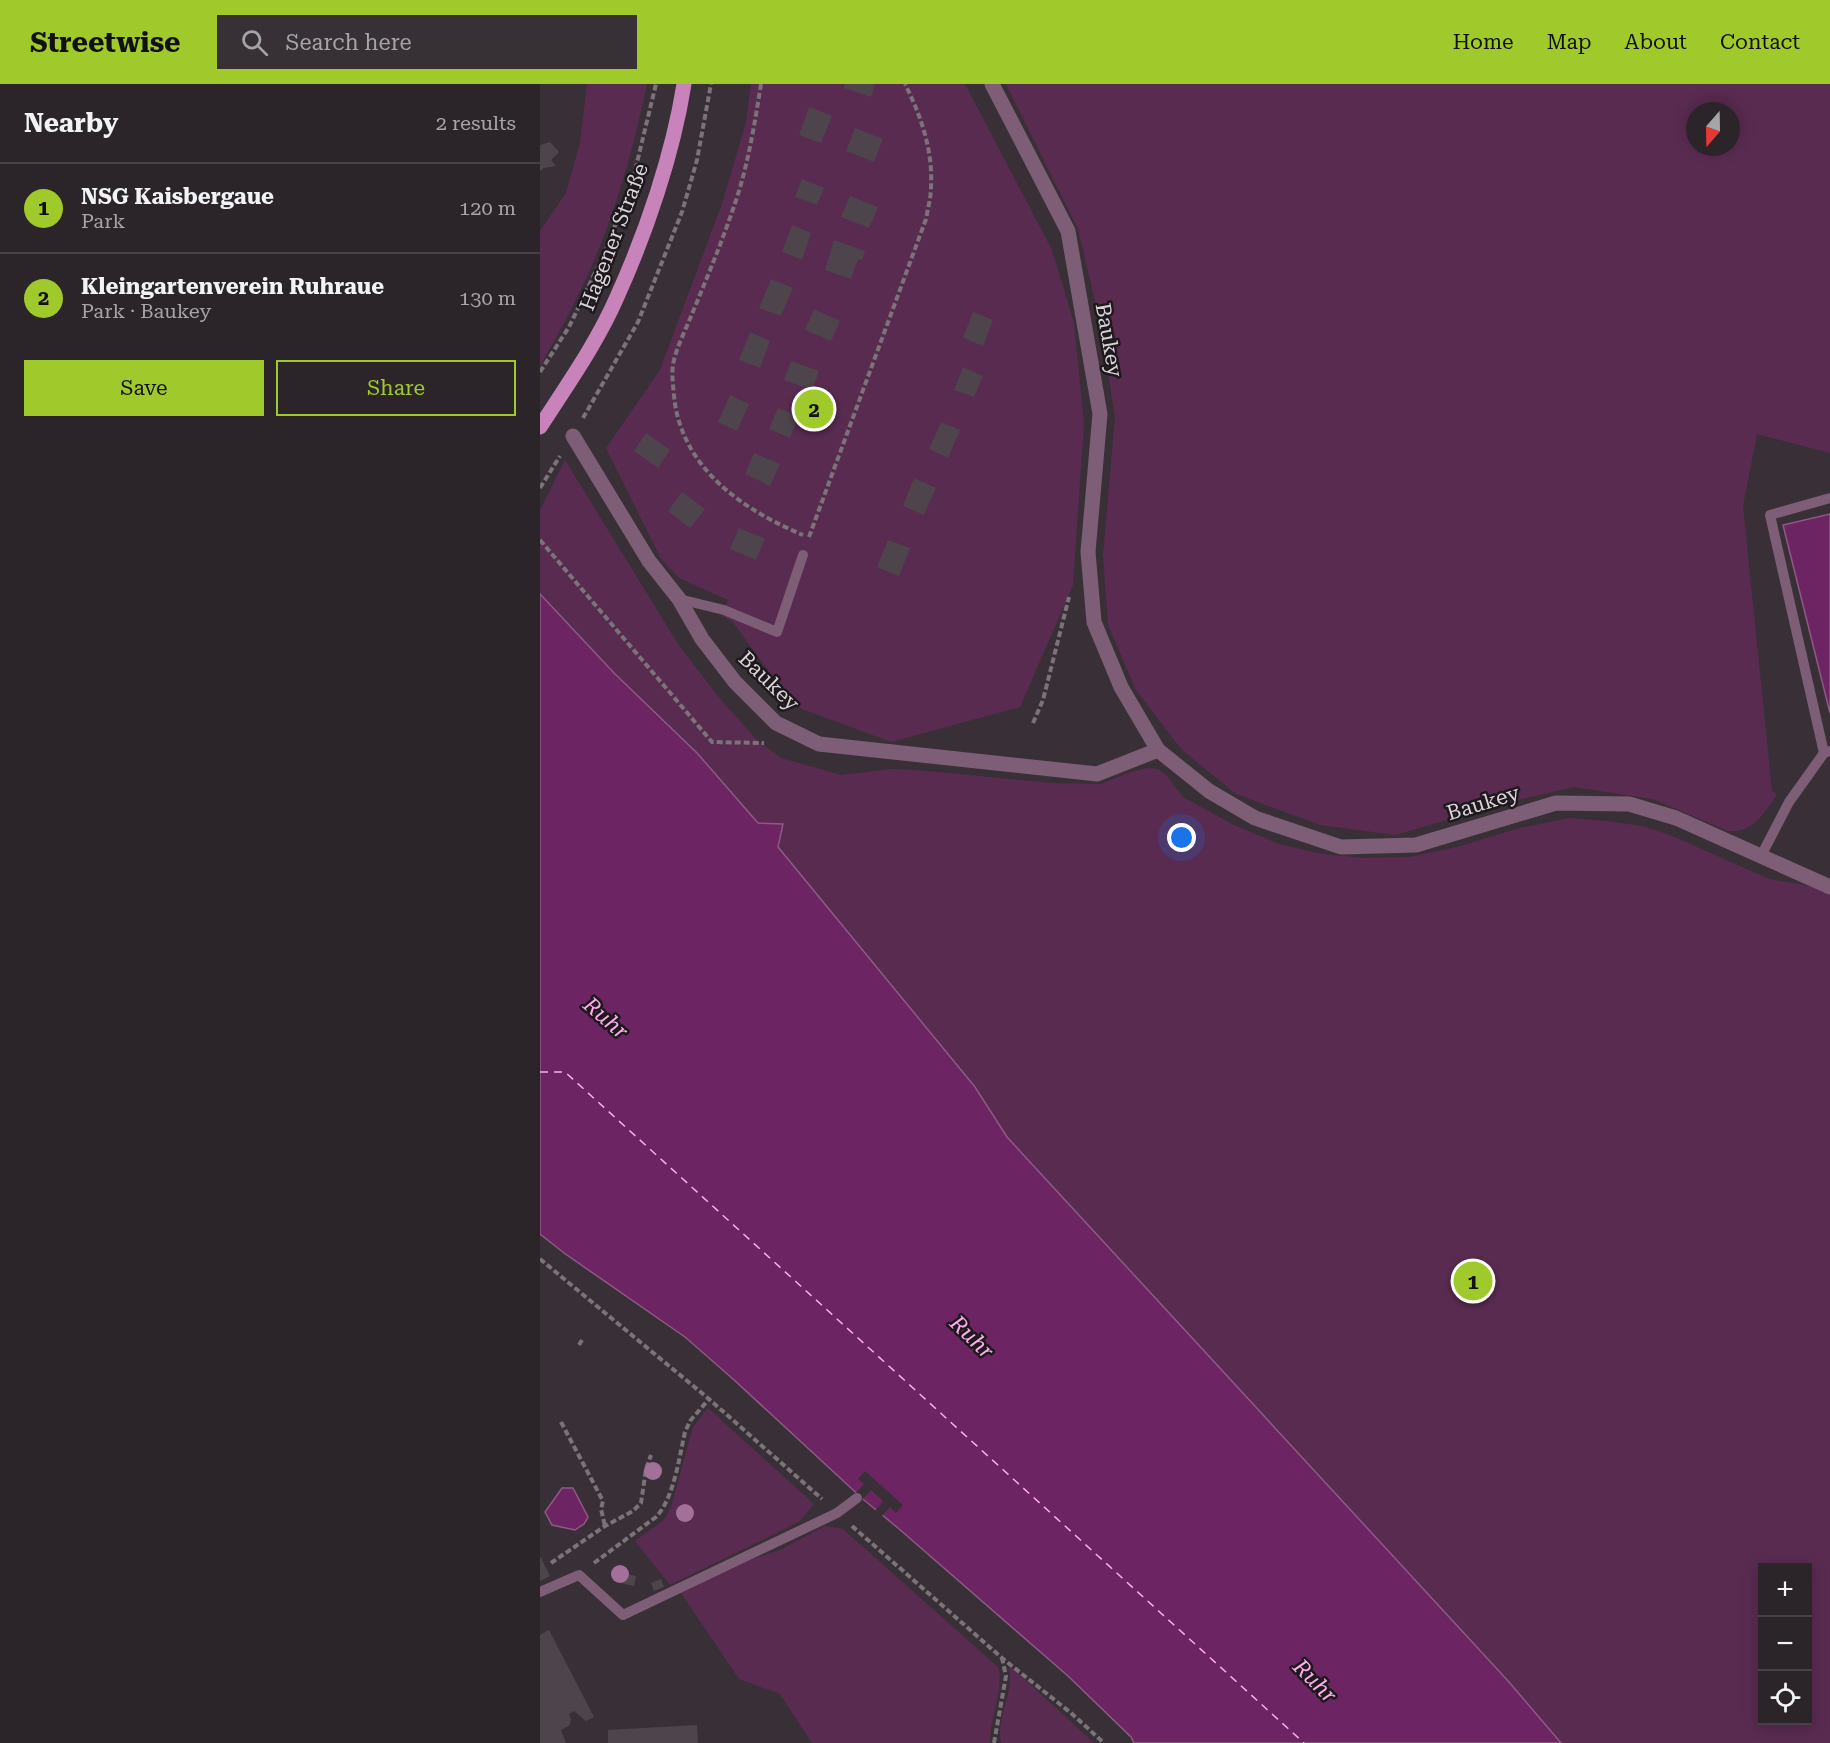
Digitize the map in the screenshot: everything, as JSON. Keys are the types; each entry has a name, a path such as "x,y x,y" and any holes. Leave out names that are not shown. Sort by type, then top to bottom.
{"main road":[{"name":"Hagener Straße","path":"540,427 582,363 617,298 646,225 664,170 684,84"}],"street":[{"name":"Baukey","path":"992,84 1068,231 1100,414 1089,552 1094,622 1121,687 1158,750 1209,791 1255,818 1341,847 1416,845 1556,803 1629,804 1676,818 1830,887"},
{"name":"Baukey","path":"573,436 650,561 679,599 702,639 735,682 776,723 819,744 1097,774 1158,750"}],"lane":[{"path":"1761,856 1789,802 1827,752 1770,515 1830,498"},
{"path":"679,599 724,610 777,632 803,555"},
{"path":"543,1590 579,1575 623,1615 837,1513 857,1498"}],"path":[{"path":"540,372 569,327 604,254 633,179 656,84"},
{"path":"761,84 746,167 733,211 674,358 672,378 675,409 684,436 696,459 712,477 743,503 778,525 809,537 926,219 932,166 919,112 905,84"},
{"path":"540,488 573,436"},
{"path":"540,540 712,742 772,743"},
{"path":"1033,723 1043,700 1073,587"},
{"path":"540,1259 709,1399 1002,1658 1071,1713 1104,1743"},
{"path":"579,1345 582,1340"},
{"path":"579,1575 663,1510 668,1499 685,1432 690,1421 709,1399"},
{"path":"561,1422 603,1501 605,1526"},
{"path":"543,1590 552,1575 551,1563 605,1526 633,1511 641,1503 646,1469 651,1455"},
{"path":"994,1743 1006,1677 1002,1658"}],"shaded area":[{"path":"587,84 647,84 626,169 606,231 578,295 540,366 540,231 566,193 580,143"},
{"path":"751,84 965,84 1052,250 1074,323 1084,423 1073,585 1020,707 891,742 794,706 732,621 722,616 728,600 679,578 661,559 606,448 660,370 722,204 746,122"},
{"path":"1006,84 1830,84 1830,453 1757,434 1743,506 1772,791 1777,794 1763,814 1745,829 1728,831 1653,799 1574,787 1513,801 1395,835 1320,825 1236,794 1182,750 1136,690 1108,625 1103,555 1115,417 1101,326 1078,229"},
{"path":"565,460 678,644 721,700 757,740 781,758 841,775 891,769 1053,783 1101,784 1146,768 1158,769 1166,775 1183,797 1234,825 1279,844 1322,854 1362,858 1409,857 1457,847 1520,828 1569,818 1606,821 1642,826 1670,835 1769,879 1830,890 1830,1743 1505,1743 1199,1441 778,847 782,824 758,823 697,753 614,673 540,594 540,510"},
{"path":"708,1408 814,1504 799,1522 670,1585 635,1541 664,1520 671,1507 693,1427"},
{"path":"825,1526 843,1529 998,1667 1000,1684 990,1743 812,1743 780,1694 739,1679 681,1593 741,1563 780,1550"},
{"path":"1008,1664 1094,1743 1001,1743 1001,1723 1010,1684"}],"water":[{"path":"1830,514 1830,713 1783,525"},
{"name":"Ruhr","path":"540,594 614,673 697,753 758,823 783,824 778,847 975,1087 1007,1137 1509,1682 1561,1743 1134,1743 1131,1737 1068,1676 864,1500 685,1337 540,1234"},
{"path":"562,1488 573,1488 588,1517 584,1524 575,1530 552,1525 545,1512"}],"pier":[{"path":"865,1471 903,1505 896,1513 890,1507 881,1517 874,1512 883,1501 871,1490 861,1501 854,1495 864,1484 858,1479"}],"building":[{"path":"845,84 875,84 871,97 844,88"},
{"path":"809,107 832,116 821,143 799,135"},
{"path":"855,128 883,139 874,162 846,151"},
{"path":"550,142 559,152 551,160 556,166 540,171 540,145"},
{"path":"802,179 824,188 817,205 795,197"},
{"path":"850,196 878,207 869,228 841,217"},
{"path":"792,225 811,233 802,260 782,252"},
{"path":"834,240 865,251 862,260 858,259 851,279 825,270"},
{"path":"771,279 793,288 781,316 759,308"},
{"path":"814,309 840,321 831,341 805,330"},
{"path":"973,312 993,320 983,346 963,338"},
{"path":"750,332 770,341 760,368 739,360"},
{"path":"791,361 819,371 812,390 784,380"},
{"path":"963,367 983,376 974,397 954,390"},
{"path":"730,395 749,404 737,431 718,422"},
{"path":"778,408 799,416 790,438 769,429"},
{"path":"941,422 960,430 948,458 929,449"},
{"path":"646,433 670,450 658,468 634,451"},
{"path":"754,453 780,464 770,486 745,474"},
{"path":"914,478 936,488 924,515 903,506"},
{"path":"682,492 705,509 690,528 668,511"},
{"path":"739,528 765,539 756,560 730,549"},
{"path":"888,540 910,548 899,576 877,567"},
{"path":"540,1556 550,1576 540,1581"},
{"path":"623,1573 636,1576 634,1586 621,1583"},
{"path":"661,1579 664,1587 654,1591 651,1583"},
{"path":"549,1630 594,1717 586,1721 574,1711 569,1714 570,1725 561,1730 566,1743 540,1743 540,1635"},
{"path":"697,1725 698,1743 608,1743 608,1730"}],"ferry route":[{"path":"540,1072 565,1072 1304,1743"}],"place":[{"name":"Kleingartenverein Ruhraue","path":"814,409"},
{"name":"NSG Kaisbergaue","path":"1473,1281"}]}
